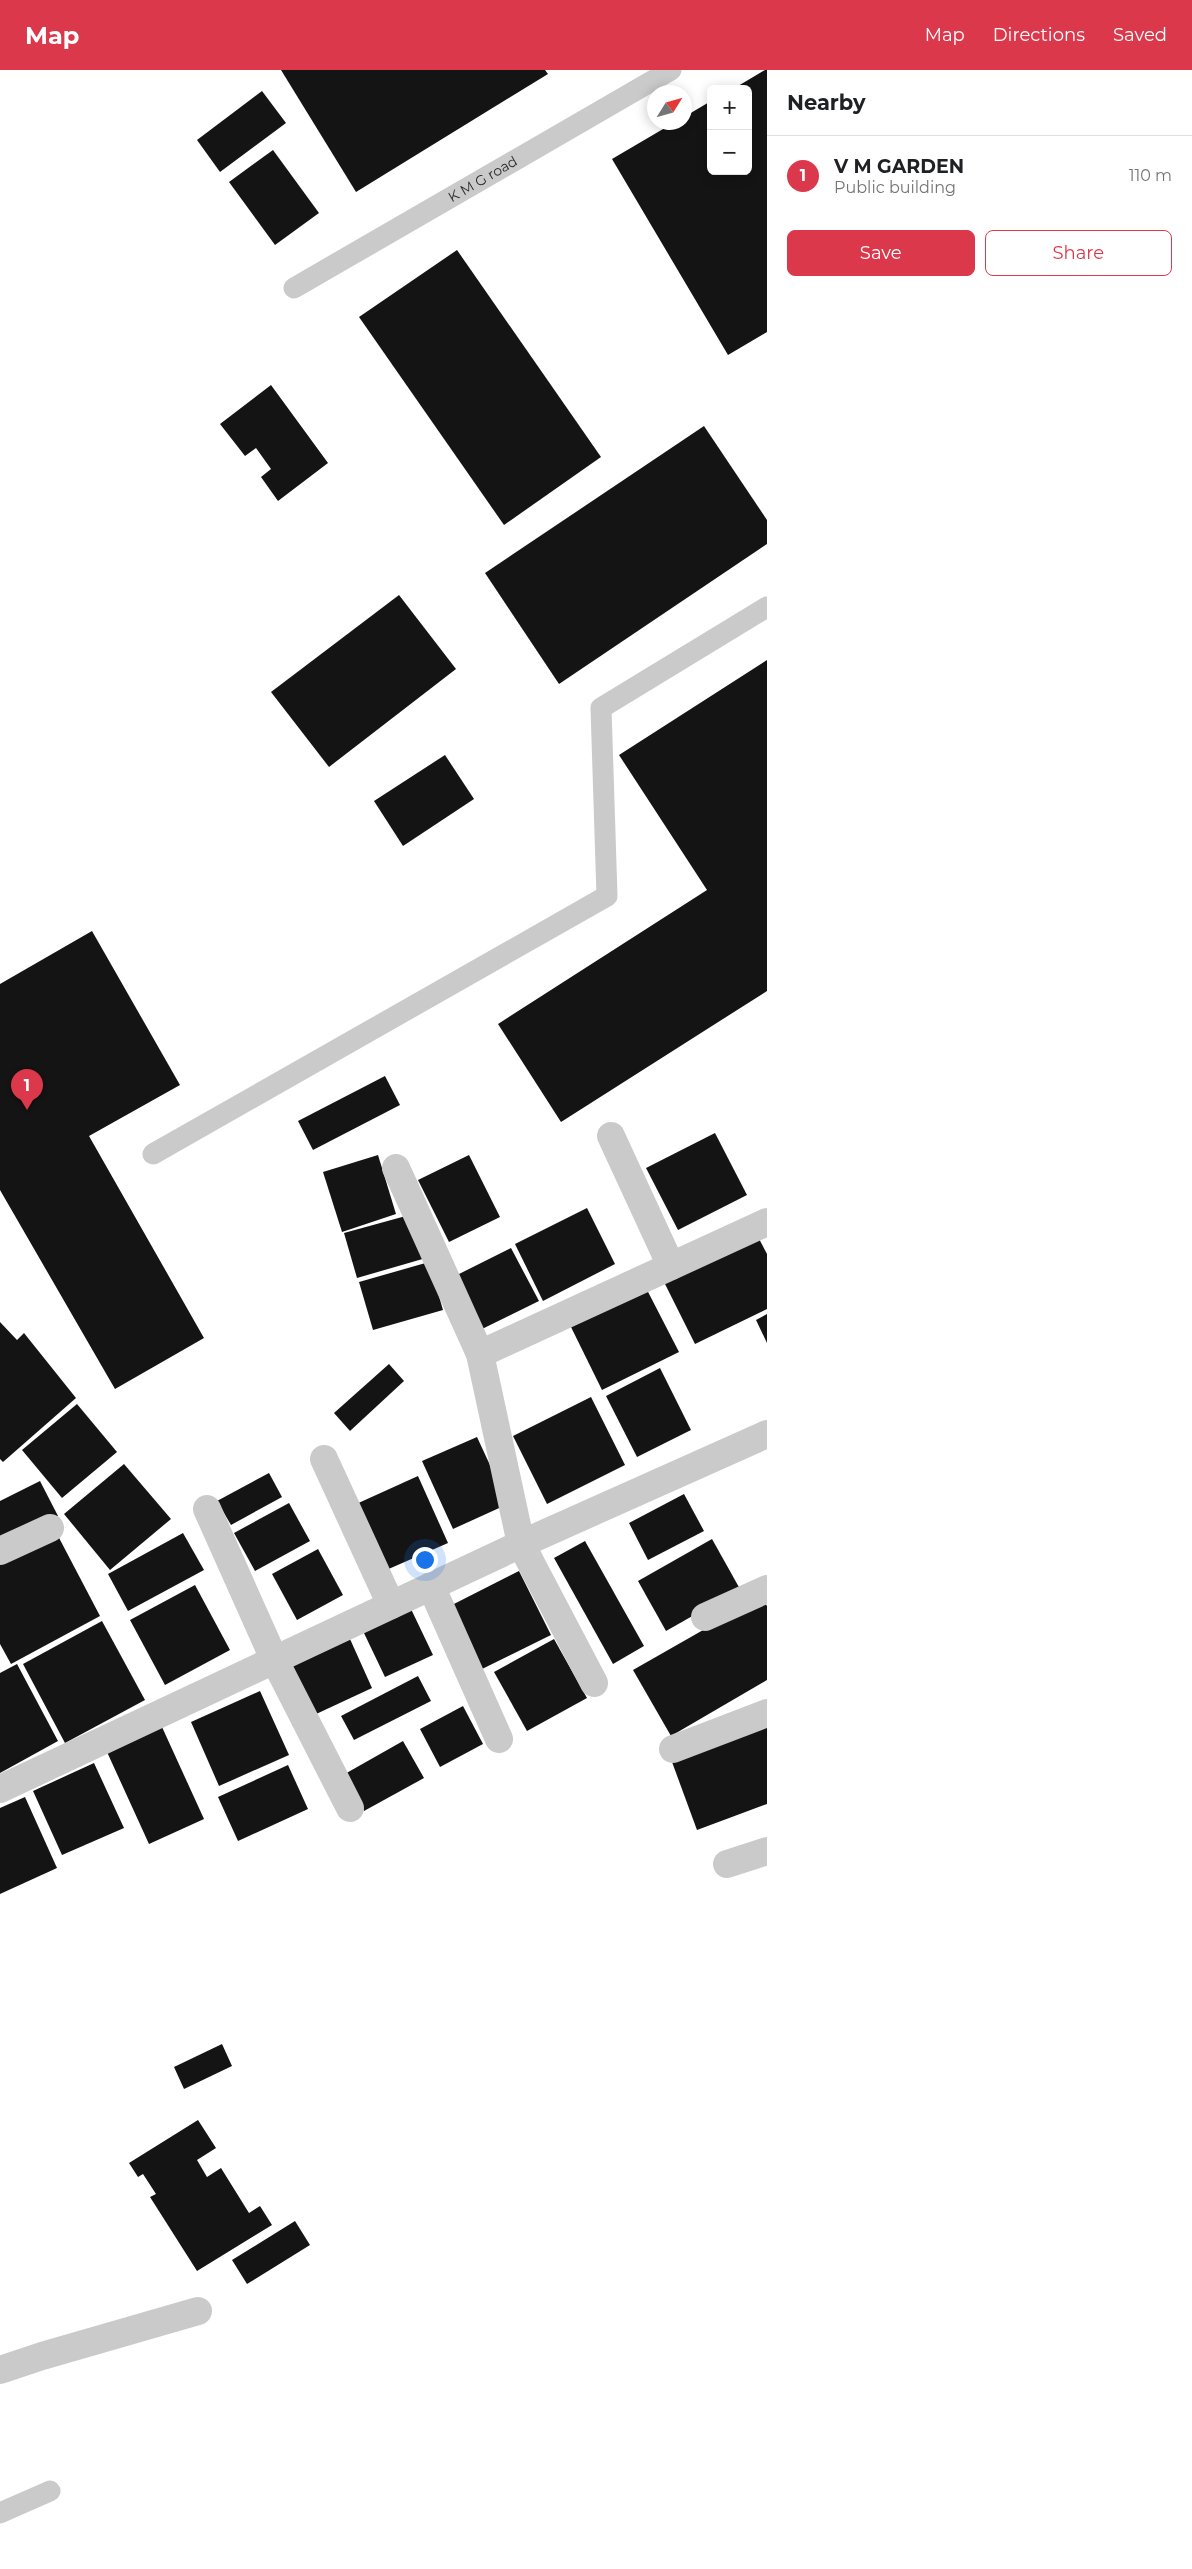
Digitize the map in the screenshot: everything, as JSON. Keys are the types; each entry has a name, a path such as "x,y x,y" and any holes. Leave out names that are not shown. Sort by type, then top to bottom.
{"street":[{"path":"611,1136 671,1266"},
{"path":"396,1168 480,1354 521,1544 594,1683"},
{"path":"480,1354 767,1222"},
{"path":"0,1789 178,1707 274,1659 521,1544 767,1434"},
{"path":"324,1459 391,1605"},
{"path":"207,1509 274,1659 350,1808"},
{"path":"0,1551 50,1528"},
{"path":"431,1586 499,1738"},
{"path":"705,1617 767,1589"},
{"path":"673,1750 767,1714"},
{"path":"727,1864 767,1851"},
{"path":"0,2370 198,2311"}],"lane":[{"name":"K M G road","path":"294,288 671,70"},
{"path":"153,1154 607,896 601,708 767,607"},
{"path":"0,2513 50,2491"}],"building":[{"path":"281,70 545,70 548,74 356,192"},
{"path":"767,70 767,332 728,355 612,159 661,130 692,130 692,112 707,103 707,175 752,175 752,85 740,85"},
{"path":"262,91 286,123 220,172 197,140"},
{"path":"273,150 319,213 275,245 229,182"},
{"path":"457,250 601,457 504,525 359,317"},
{"path":"271,385 328,463 278,501 261,477 271,469 256,448 245,456 220,424"},
{"path":"704,426 767,520 767,544 559,684 485,573"},
{"path":"399,595 456,669 329,767 271,692"},
{"path":"767,660 767,991 561,1122 498,1024 707,890 619,755"},
{"path":"445,755 474,799 403,846 374,801"},
{"path":"92,931 180,1085 89,1136 204,1338 115,1389 0,1190 0,984"},
{"path":"385,1076 400,1105 313,1150 298,1121"},
{"path":"715,1133 747,1195 678,1230 646,1168"},
{"path":"378,1155 396,1214 342,1232 323,1172"},
{"path":"469,1155 500,1217 449,1242 418,1180"},
{"path":"587,1208 615,1264 543,1301 515,1244"},
{"path":"413,1214 426,1258 357,1278 344,1233"},
{"path":"757,1235 767,1254 767,1309 695,1344 664,1282"},
{"path":"511,1248 539,1301 476,1332 449,1279"},
{"path":"429,1262 443,1310 373,1330 359,1282"},
{"path":"645,1286 679,1352 602,1390 570,1325"},
{"path":"767,1314 767,1343 756,1320"},
{"path":"0,1322 17,1340 24,1333 76,1398 3,1462 0,1459"},
{"path":"389,1364 404,1381 350,1431 334,1413"},
{"path":"660,1368 691,1430 637,1457 606,1396"},
{"path":"591,1397 625,1465 547,1504 513,1436"},
{"path":"77,1404 117,1452 62,1498 22,1450"},
{"path":"477,1437 508,1504 453,1529 422,1461"},
{"path":"124,1464 171,1519 110,1570 64,1514"},
{"path":"269,1473 282,1497 231,1525 217,1501"},
{"path":"418,1476 448,1543 384,1571 354,1505"},
{"path":"40,1481 58,1516 0,1545 0,1501"},
{"path":"684,1494 704,1531 648,1560 629,1523"},
{"path":"289,1503 310,1541 255,1571 234,1533"},
{"path":"183,1533 204,1570 128,1611 108,1574"},
{"path":"57,1534 100,1616 11,1664 0,1644 0,1565"},
{"path":"712,1539 740,1589 666,1631 638,1581"},
{"path":"585,1541 644,1646 613,1664 554,1558"},
{"path":"318,1549 343,1595 297,1620 272,1574"},
{"path":"519,1571 551,1635 480,1670 448,1607"},
{"path":"195,1585 230,1650 165,1685 130,1620"},
{"path":"761,1597 767,1606 767,1680 671,1736 633,1670"},
{"path":"411,1609 433,1655 385,1677 363,1631"},
{"path":"102,1621 145,1700 65,1743 23,1664"},
{"path":"350,1639 372,1688 314,1715 291,1667"},
{"path":"554,1639 587,1698 527,1731 494,1672"},
{"path":"17,1664 58,1741 0,1773 0,1673"},
{"path":"418,1676 431,1701 354,1740 341,1716"},
{"path":"260,1691 289,1755 219,1786 191,1722"},
{"path":"463,1706 483,1744 440,1767 420,1729"},
{"path":"162,1727 204,1819 149,1844 107,1752"},
{"path":"767,1727 767,1804 697,1830 672,1762"},
{"path":"403,1741 424,1778 364,1811 343,1775"},
{"path":"94,1763 124,1828 62,1855 33,1791"},
{"path":"288,1765 308,1809 238,1841 218,1797"},
{"path":"25,1797 57,1868 0,1894 0,1808"},
{"path":"222,2044 232,2066 184,2089 174,2067"},
{"path":"198,2120 216,2148 197,2160 207,2177 221,2168 249,2213 260,2206 272,2225 197,2271 150,2197 156,2194 143,2174 138,2177 129,2163"},
{"path":"295,2221 310,2245 247,2284 232,2260"}],"place":[{"name":"V M GARDEN","path":"27,1110"}]}
